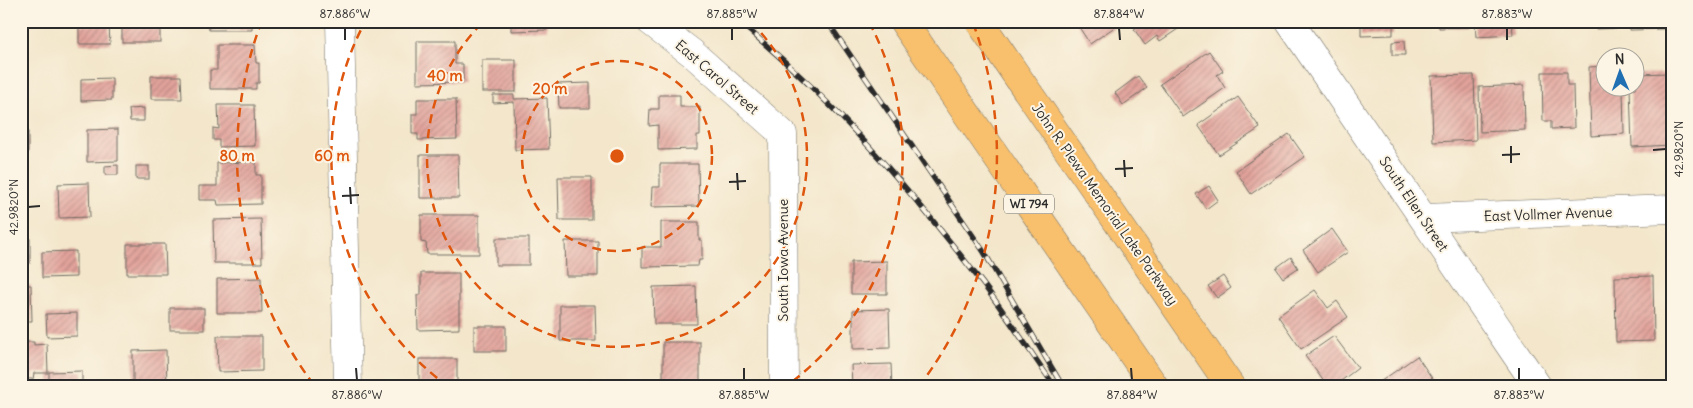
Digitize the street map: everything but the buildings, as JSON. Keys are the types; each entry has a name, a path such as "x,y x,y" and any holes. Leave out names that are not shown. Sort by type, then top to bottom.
{"main road":[{"name":"WI 794","path":"903,21 1155,387"},
{"name":"John R. Plewa Memorial Lake Parkway","path":"979,21 1231,387"}],"street":[{"path":"340,21 348,387"},
{"name":"East Carol Street","path":"650,21 692,53 783,134"},
{"name":"South Ellen Street","path":"1289,21 1538,387"},
{"name":"South Iowa Avenue","path":"783,134 784,387"},
{"name":"East Vollmer Avenue","path":"1424,218 1672,209"}],"railway":[{"path":"738,21 805,81 868,145 898,179 983,284 1055,387"},
{"path":"827,21 984,252 1063,387"}]}
